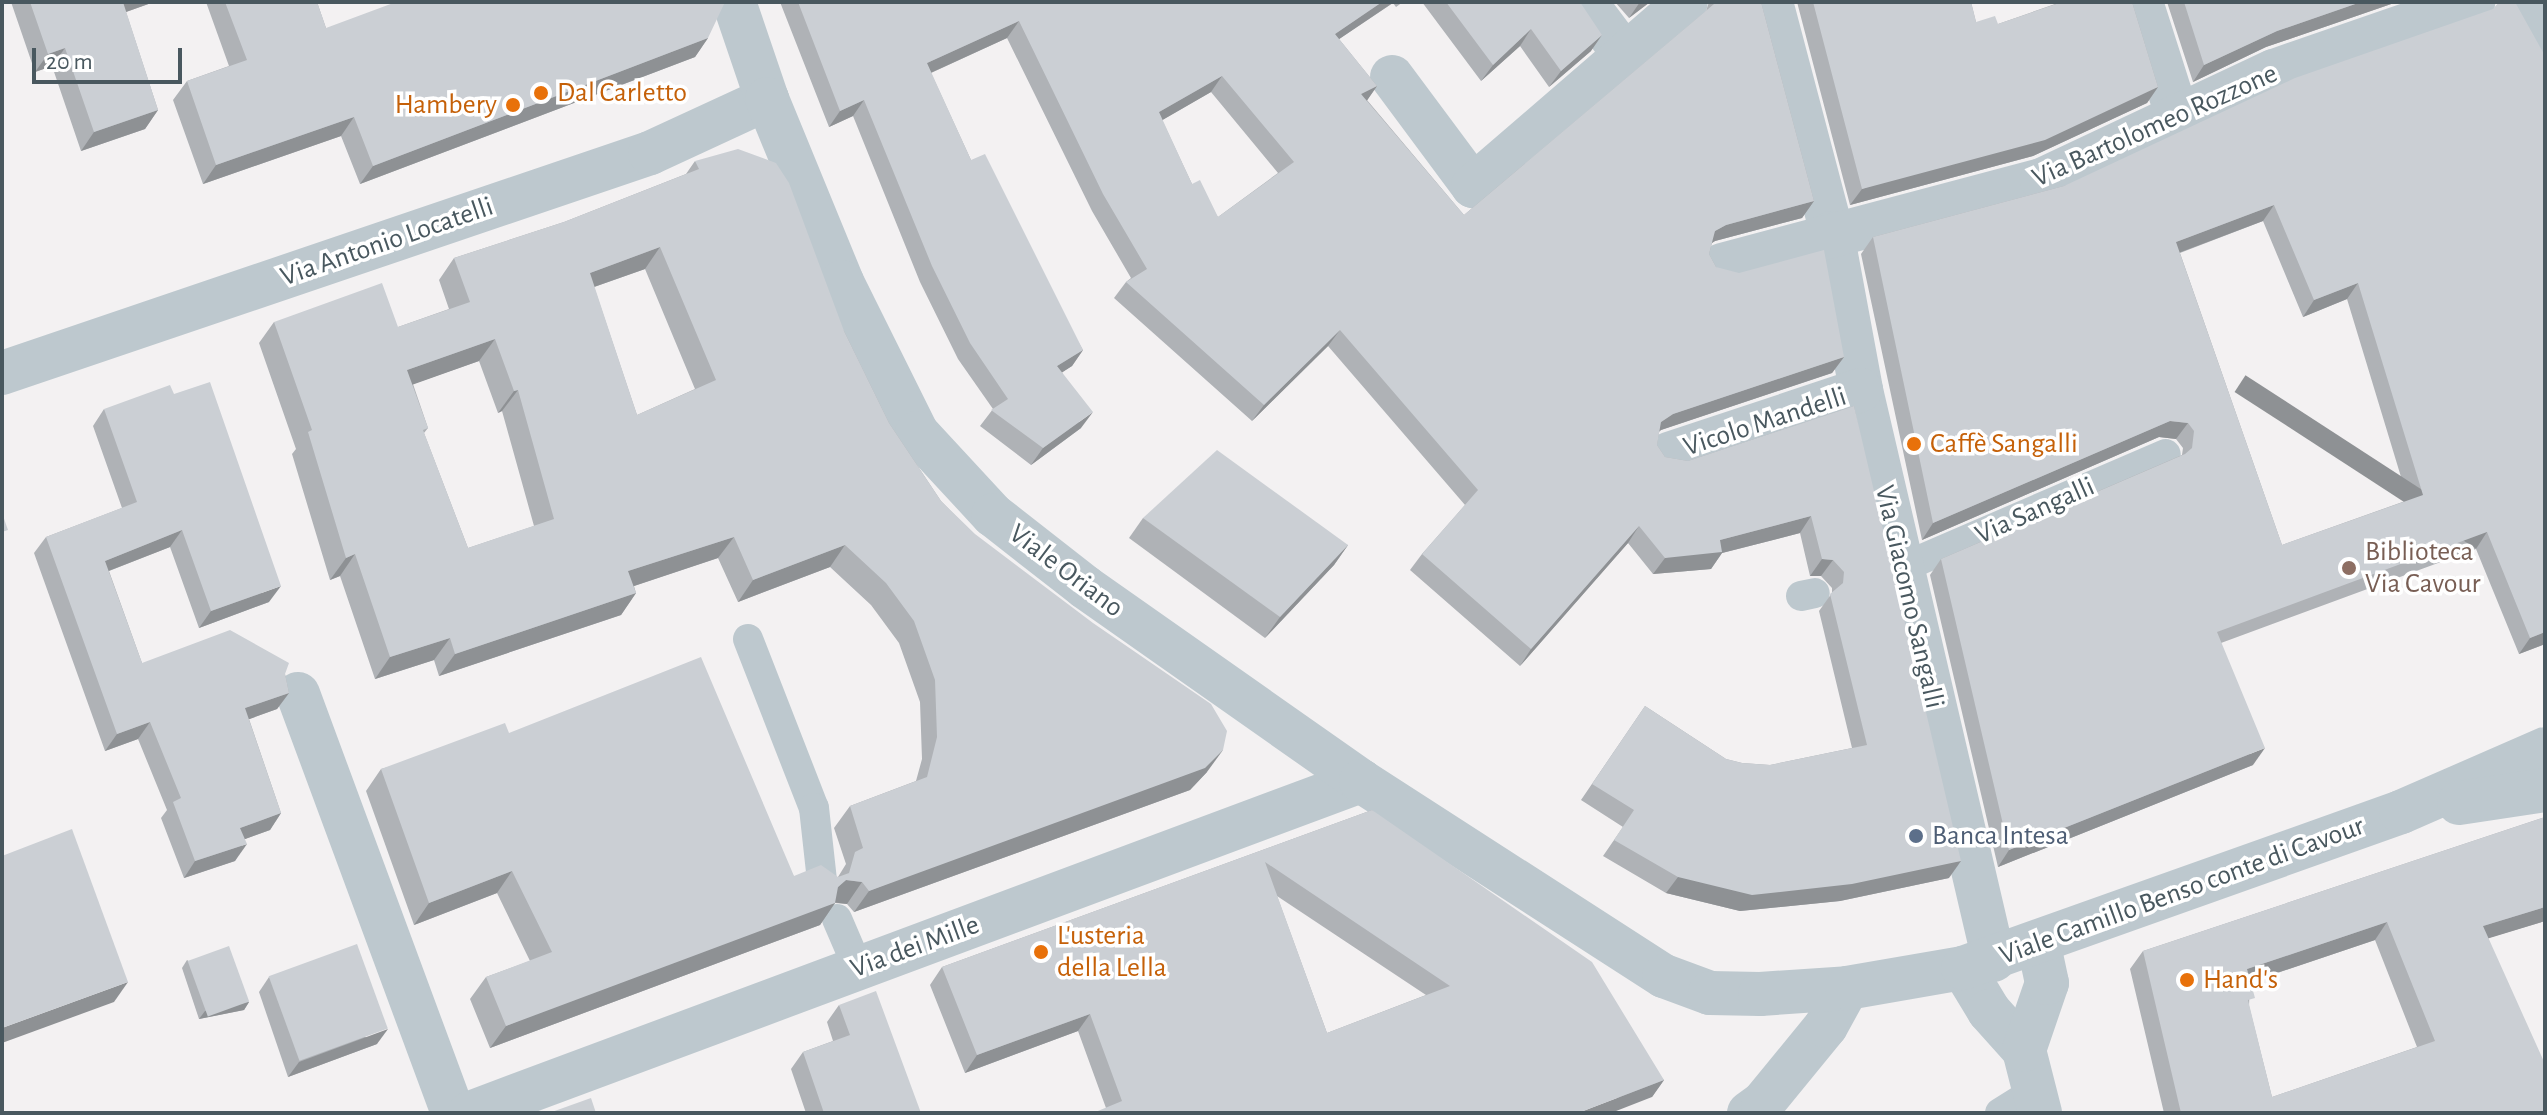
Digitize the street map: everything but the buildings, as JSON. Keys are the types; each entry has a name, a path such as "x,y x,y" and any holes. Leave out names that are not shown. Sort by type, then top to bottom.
{"street":[{"name":"Viale Oriano","path":"734,2 767,99 842,282 917,433 1004,524 1361,781 1620,953 1710,993 1847,988"},
{"path":"1585,2 1625,55"},
{"path":"1392,77 1473,186 1686,2"},
{"name":"Via Giacomo Sangalli","path":"1771,2 1832,233 1978,964 1989,1011 2025,1092"},
{"path":"2141,2 2177,115"},
{"name":"Via Bartolomeo Rozzone","path":"1832,233 2042,180 2274,71 2473,2"},
{"path":"2521,2 2545,49"},
{"name":"Via Antonio Locatelli","path":"2,373 650,153 767,99"},
{"path":"1722,265 1832,233"},
{"name":"Vicolo Mandelli","path":"1669,454 1861,390"},
{"path":"298,694 453,1113"},
{"name":"Viale Camillo Benso conte di Cavour","path":"1847,988 1978,964 2039,945 2401,812 2545,749"},
{"name":"Via dei Mille","path":"470,1113 1361,781"},
{"name":"Viale Camillo Benso conte di Cavour","path":"2401,812 2545,790"},
{"path":"2025,1092 2047,983 2039,945"},
{"path":"1749,1113 1763,1103 1826,1026 1847,988"}],"lane":[{"name":"Via Sangalli","path":"1898,571 2166,454"},
{"path":"748,639 814,808 822,881"},
{"path":"837,919 858,968"}],"place":[{"name":"Dal Carletto","path":"541,93"},
{"name":"Hambery","path":"513,105"},
{"name":"Caffè Sangalli","path":"1914,444"},
{"name":"Biblioteca Via Cavour","path":"2349,568"},
{"name":"Banca Intesa","path":"1916,836"},
{"name":"L'usteria della Lella","path":"1041,952"},
{"name":"Hand's","path":"2187,980"}]}
